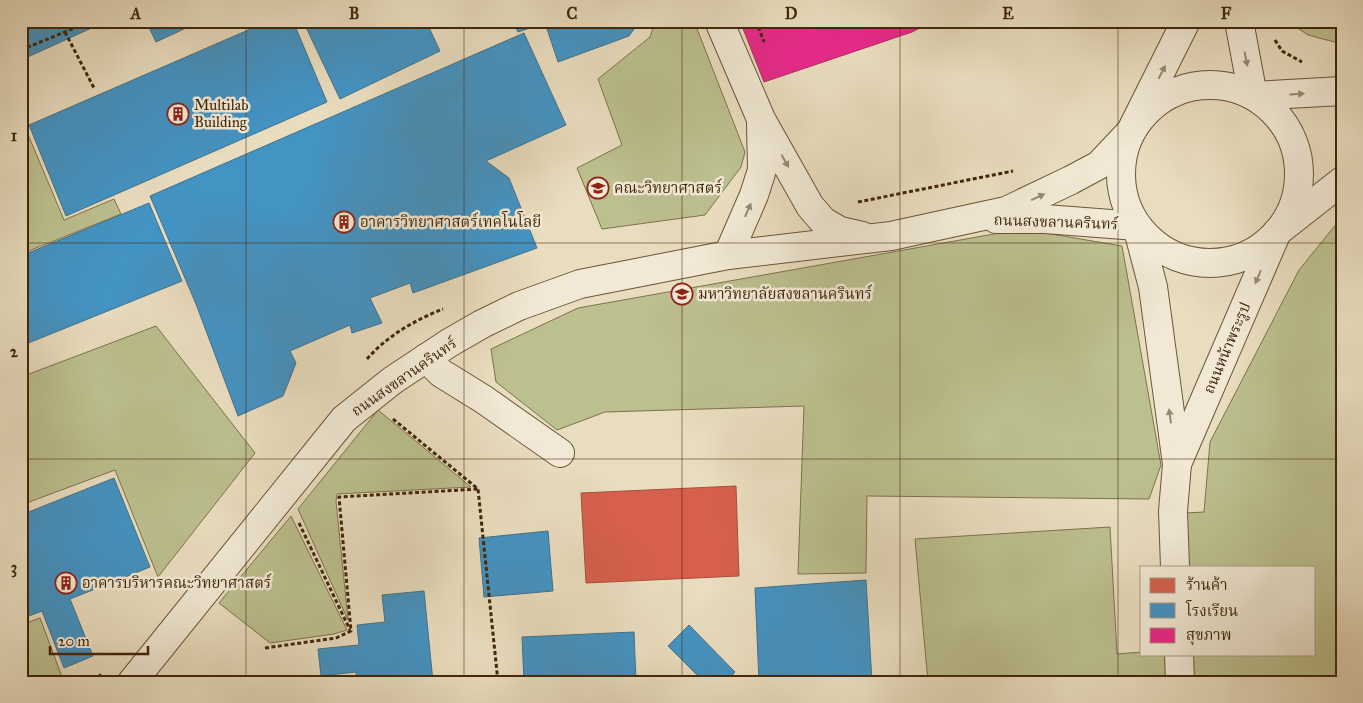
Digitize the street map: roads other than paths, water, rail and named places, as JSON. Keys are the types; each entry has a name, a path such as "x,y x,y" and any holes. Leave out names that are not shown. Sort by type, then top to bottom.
{"street":[{"path":"719,21 761,118 810,206 823,221 840,231 869,238"},
{"path":"1186,21 1131,131 1122,154 1120,179 1125,204 1137,226 1155,245 1179,258 1205,263 1232,260 1257,249 1342,180"},
{"path":"1239,21 1253,96"},
{"path":"1131,131 1149,109 1180,91 1198,86 1227,86 1253,96 1274,112 1290,133 1298,158 1298,184 1292,210 1277,232"},
{"path":"1253,96 1342,91"},
{"path":"728,255 754,196 762,170 761,118"},
{"name":"ถนนสงขลานครินทร์","path":"132,682 344,419 426,358 482,324 549,294 580,284 728,255 869,238 976,219 1006,211 1099,164 1131,131"},
{"name":"ถนนสงขลานครินทร์","path":"976,219 1044,219 1137,226"},
{"name":"ถนนหน้าพระรูป","path":"1137,226 1152,286 1177,464 1173,511 1175,566"},
{"name":"ถนนหน้าพระรูป","path":"1177,464 1277,232"},
{"path":"426,358 441,373 489,403 560,453"},
{"path":"1179,656 1180,682"}],"place":[{"name":"Multilab Building","path":"178,114"},
{"name":"คณะวิทยาศาสตร์","path":"598,188"},
{"name":"อาคารวิทยาศาสตร์เทคโนโลยี","path":"344,222"},
{"name":"มหาวิทยาลัยสงขลานครินทร์","path":"682,294"},
{"name":"อาคารบริหารคณะวิทยาศาสตร์","path":"66,583"}]}
